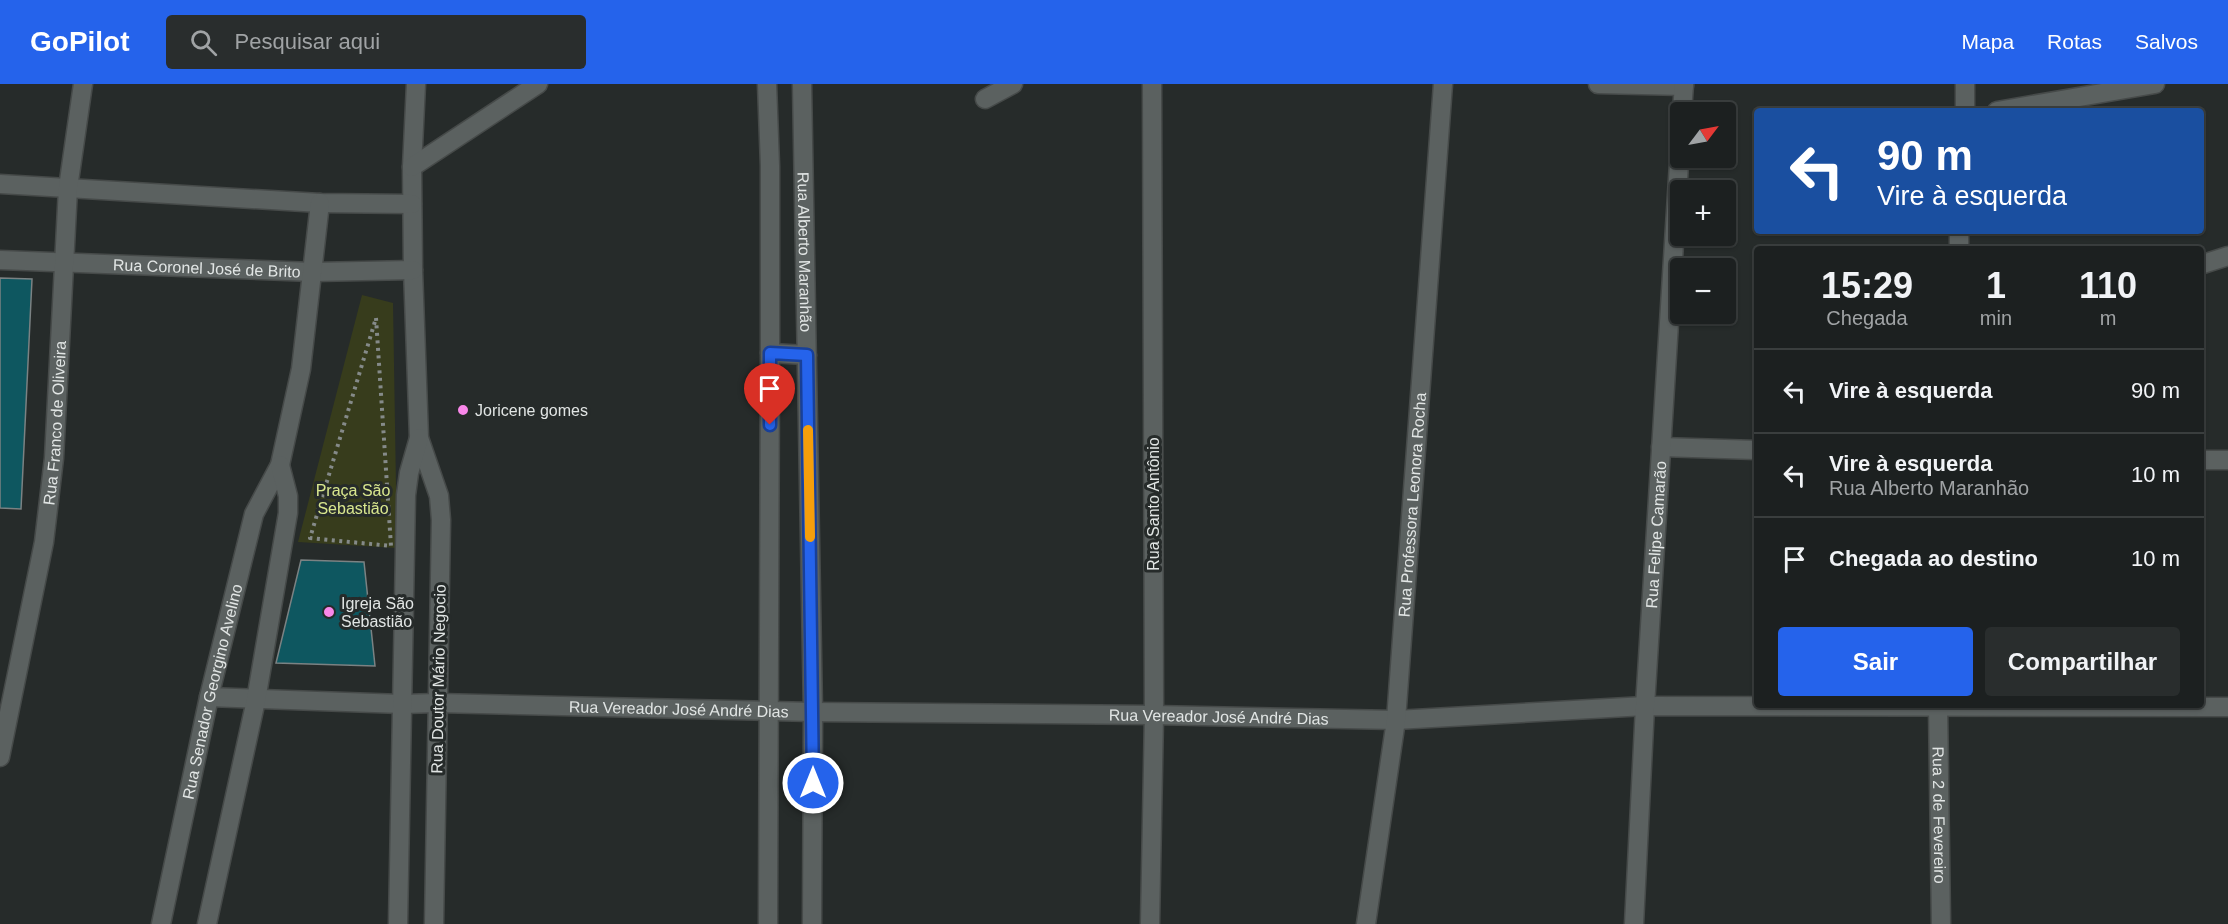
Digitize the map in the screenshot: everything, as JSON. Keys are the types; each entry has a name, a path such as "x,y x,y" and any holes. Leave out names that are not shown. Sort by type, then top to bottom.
{"street":[{"name":"Rua Franco de Oliveira","path":"0,757 44,542 54,458 68,188 83,84"},
{"name":"Rua Doutor Mário Negocio","path":"416,84 412,204 419,438 439,496 441,520 434,924"},
{"path":"412,167 538,84"},
{"name":"Rua Alberto Maranhão","path":"767,84 770,178 768,924"},
{"name":"Rua Alberto Maranhão","path":"802,84 813,712 812,924"},
{"path":"985,99 1013,84"},
{"name":"Rua Santo Antônio","path":"1150,924 1154,715 1152,84"},
{"name":"Rua Professora Leonora Rocha","path":"1366,924 1396,720 1443,84"},
{"path":"1598,84 1684,85 1683,102"},
{"path":"1965,84 1965,108"},
{"path":"2015,108 2155,84"},
{"name":"Rua Felipe Camarão","path":"1634,924 1645,706 1679,168"},
{"path":"0,184 320,203 412,204"},
{"name":"Rua Senador Georgino Avelino","path":"161,924 209,697 254,514 280,465 301,369 320,203"},
{"path":"2204,264 2228,256"},
{"name":"Rua Coronel José de Brito","path":"0,260 313,272 413,270"},
{"path":"770,353 807,355"},
{"name":"Rua Doutor Mário Negocio","path":"398,924 406,495 409,472 419,438"},
{"path":"1661,447 1754,450"},
{"path":"2204,460 2228,460"},
{"name":"Rua Senador Georgino Avelino","path":"207,924 255,700 288,513 288,496 280,465"},
{"name":"Rua Vereador José André Dias","path":"209,697 402,704 813,712 1396,720 1645,706 1754,706"},
{"name":"Rua Vereador José André Dias","path":"2204,707 2228,707"},
{"name":"Rua 2 de Fevereiro","path":"1938,708 1941,924"}],"path":[{"path":"376,318 391,546 310,538 336,450 376,318"}],"green space":[{"name":"Praça São Sebastião","path":"362,295 393,303 397,548 298,542"}],"building":[{"path":"0,278 32,279 21,509 0,508"},
{"name":"Igreja São Sebastião","path":"301,560 364,562 375,666 276,663"}],"slow traffic":[{"path":"808,430 810,537"}],"place":[{"name":"Joricene gomes","path":"463,410"},
{"name":"Igreja São Sebastião","path":"329,612"}],"route":[{"path":"770,425 770,353 807,355 813,783"}]}
